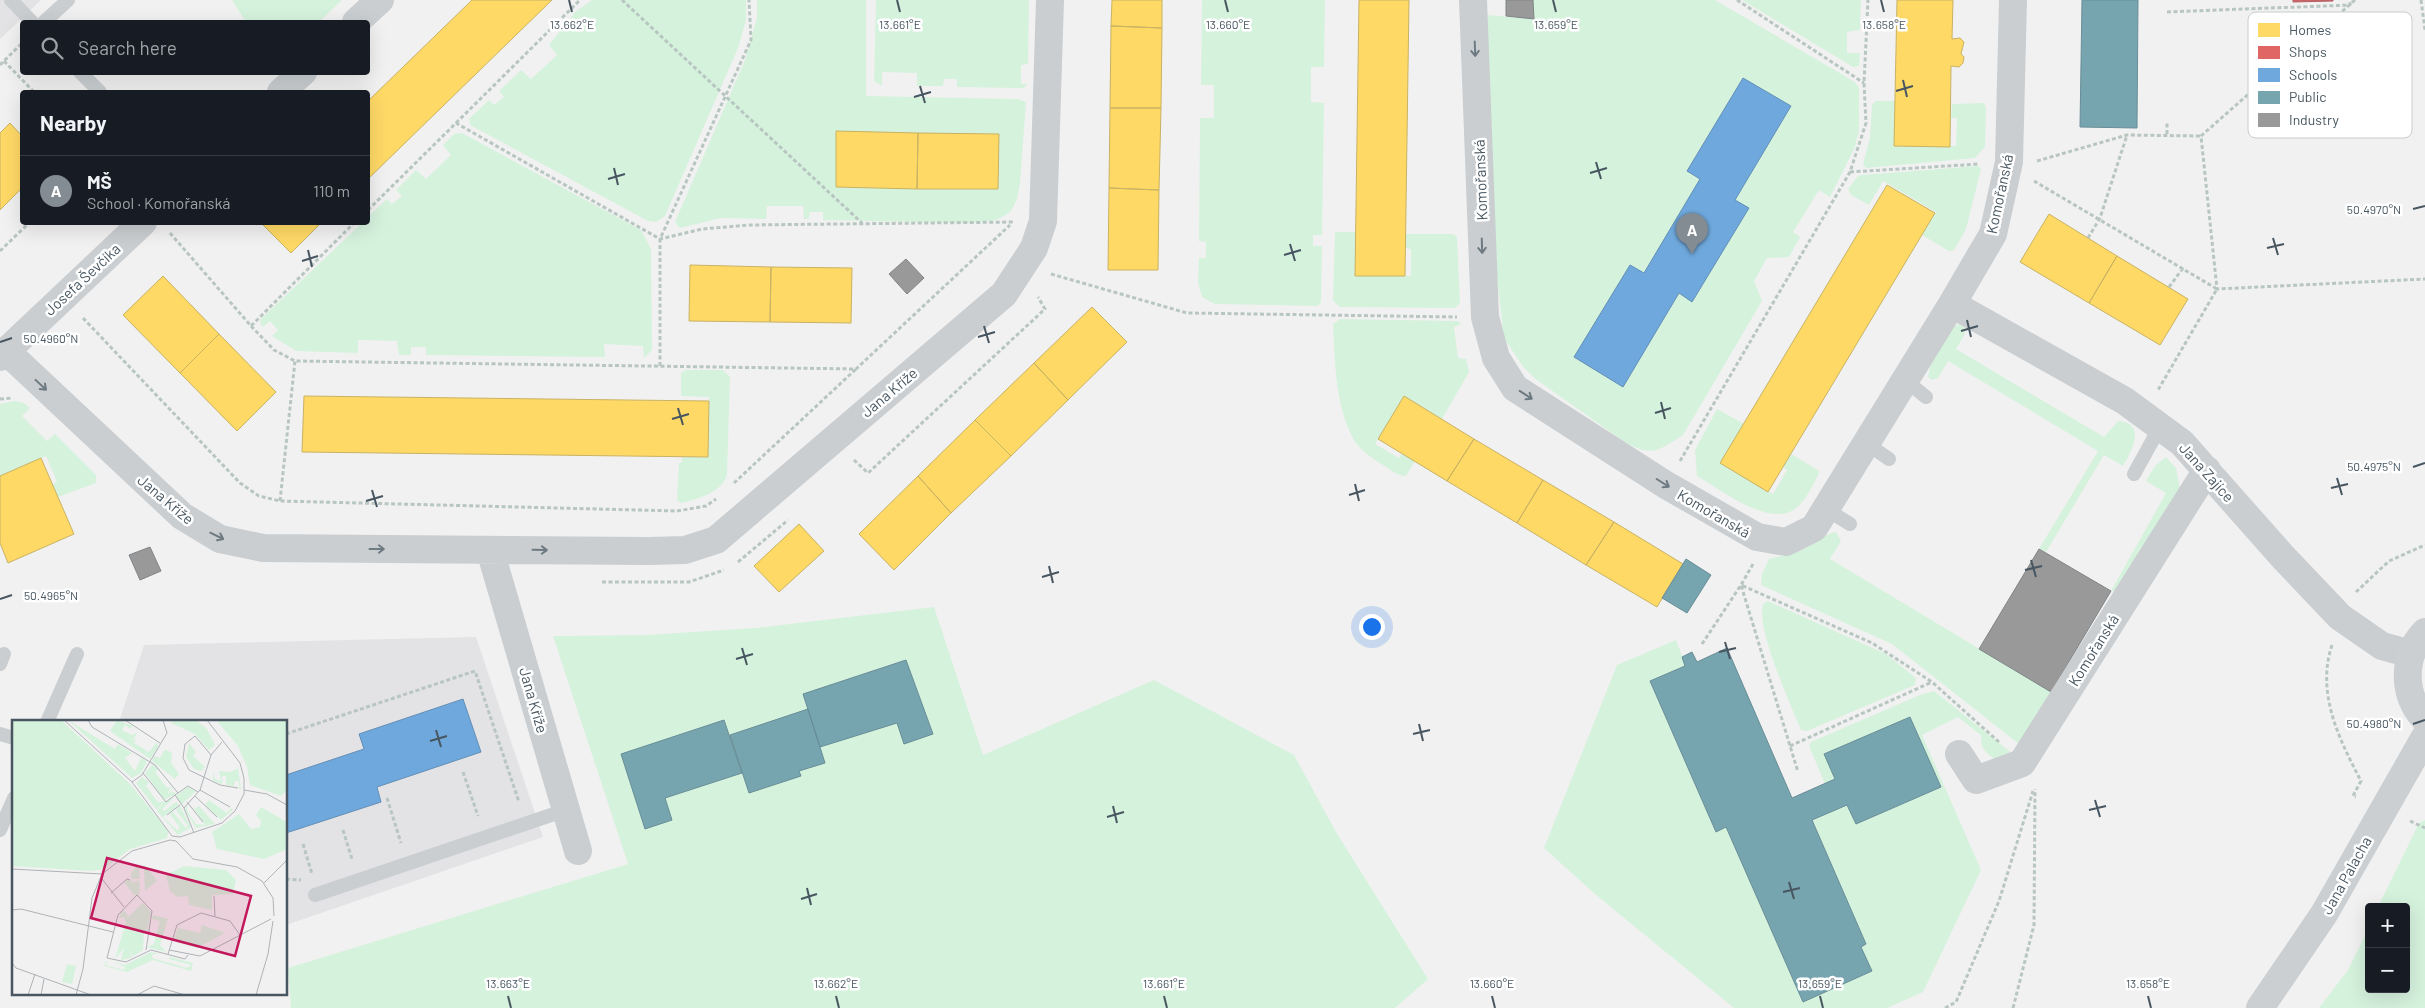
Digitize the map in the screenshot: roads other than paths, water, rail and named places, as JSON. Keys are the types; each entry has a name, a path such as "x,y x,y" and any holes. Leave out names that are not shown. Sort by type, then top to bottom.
{"street":[{"path":"358,20 380,0"},
{"name":"Jana Kříže","path":"3,354 182,516 220,539 263,548 490,550 685,550 716,540 1004,294 1034,248 1043,222 1050,0"},
{"name":"Komořanská","path":"1473,0 1485,317 1496,358 1515,388 1666,485 1757,537 1786,542 1814,528 1993,234 2017,163 2013,0"},
{"path":"283,90 299,75"},
{"name":"Josefa Ševčíka","path":"3,354 63,296 155,226"},
{"name":"Jana Zajíce","path":"1952,304 2125,401 2182,443 2340,617 2382,646 2418,643"},
{"name":"Komořanská","path":"1959,754 1976,780 2022,763 2207,470"},
{"name":"Jana Kříže","path":"490,550 578,851"},
{"path":"2418,643 2407,673 2410,693 2418,712 2425,719"},
{"name":"Jana Palacha","path":"2260,1008 2395,813 2425,737"}],"lane":[{"path":"11,0 30,20"},
{"path":"46,20 68,0"},
{"path":"83,75 98,90"},
{"path":"1905,380 1926,397"},
{"path":"2134,474 2160,427"},
{"path":"1866,443 1889,459"},
{"path":"1826,509 1850,524"},
{"path":"48,720 77,654"},
{"path":"0,830 12,803"},
{"path":"315,895 566,810"}],"place":[{"name":"MŠ","path":"1692,254"}]}
